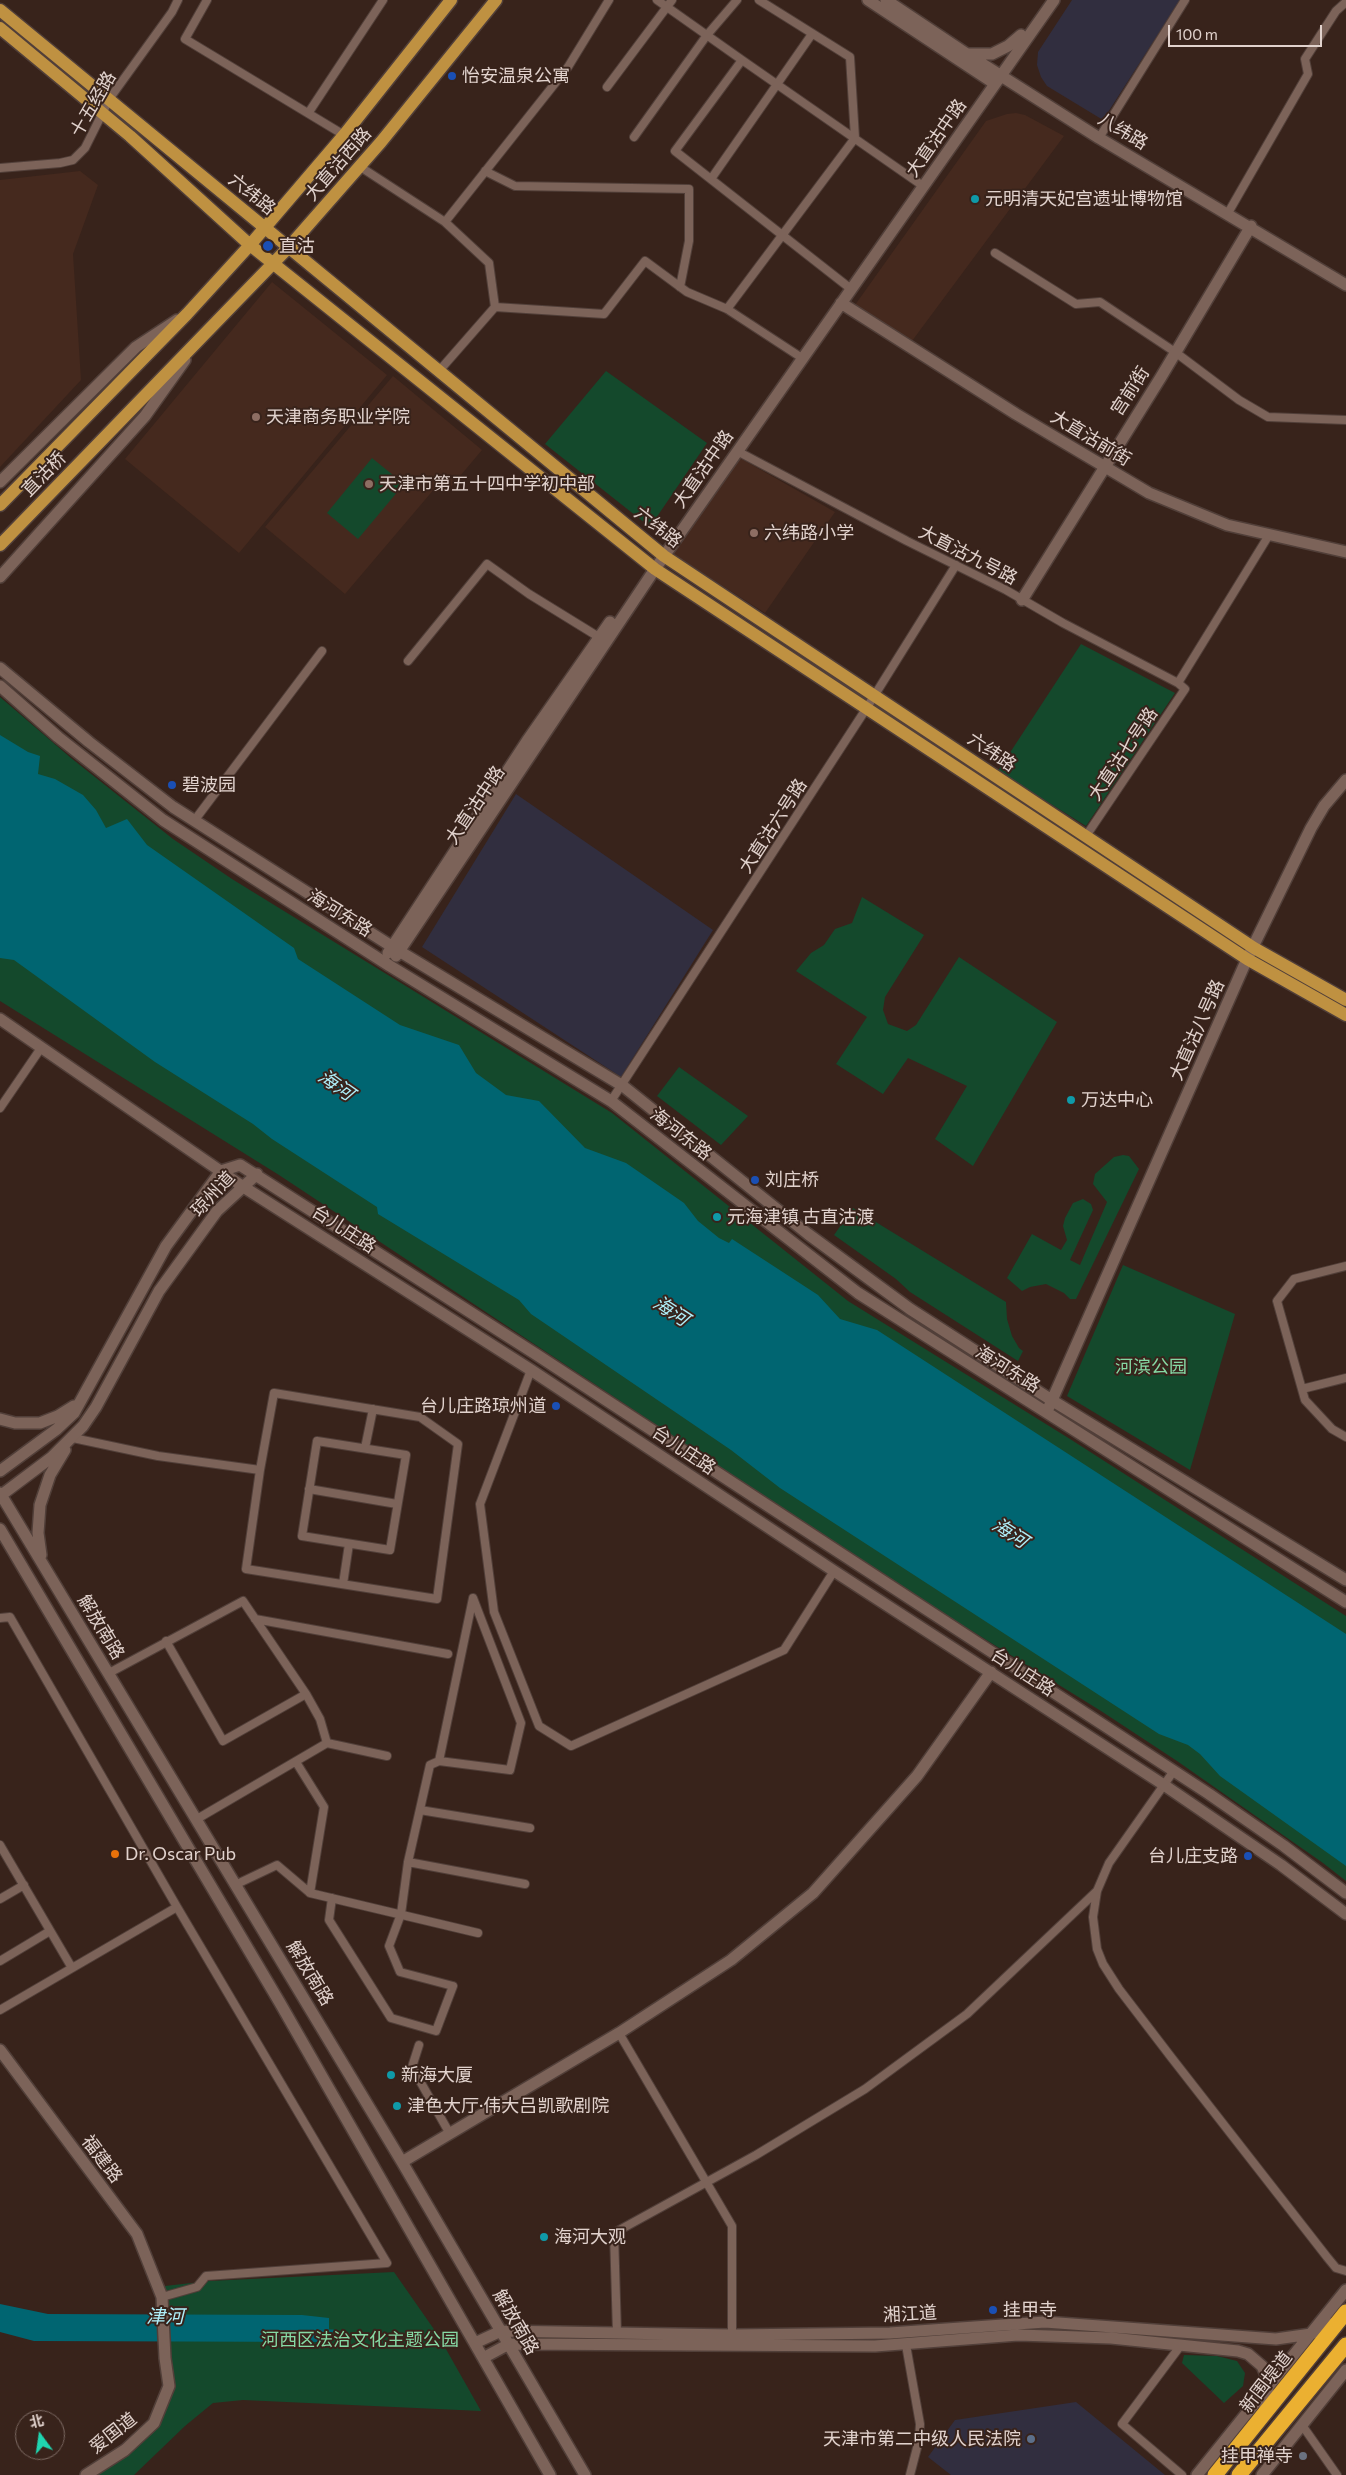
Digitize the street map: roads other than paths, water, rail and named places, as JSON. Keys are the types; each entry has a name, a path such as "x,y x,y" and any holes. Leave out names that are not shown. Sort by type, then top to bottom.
{"highway":[{"name":"新围堤道","path":"1216,2475 1344,2314"},
{"path":"1239,2475 1346,2345"}],"main road":[{"name":"大直沽西路","path":"73,432 187,314 250,244 344,136 451,0"},
{"name":"大直沽西路","path":"92,449 288,248 359,166 496,0"},
{"name":"六纬路","path":"0,10 110,98 265,226 288,248 661,554 1086,836 1250,953 1346,1000"},
{"name":"六纬路","path":"0,28 102,112 250,244 652,567 866,709 1346,1015"},
{"name":"直沽桥","path":"0,505 73,432"},
{"name":"直沽桥","path":"0,545 92,449"}],"street":[{"name":"十五经路","path":"0,168 60,163 73,160 85,148 110,98 172,12 178,0"},
{"path":"207,0 186,39 309,112 344,136"},
{"path":"309,112 383,0"},
{"path":"445,222 568,67 609,0"},
{"path":"657,0 670,3 707,35 920,184"},
{"path":"634,137 707,35 737,0"},
{"path":"727,309 855,138 850,57 759,0"},
{"name":"八纬路","path":"868,0 961,56 995,73 1099,138 1251,226 1346,284"},
{"name":"八纬路","path":"886,0 961,56"},
{"path":"1024,37 1045,0"},
{"path":"961,56 992,54 1024,37 1054,0"},
{"path":"1099,138 1185,0"},
{"path":"1228,213 1308,74 1305,60 1336,11 1346,2"},
{"path":"607,86 670,3"},
{"path":"711,179 812,34"},
{"name":"大直沽中路","path":"386,963 652,567 920,184 995,73 1024,37"},
{"path":"742,60 675,151 848,287"},
{"path":"359,166 445,222 489,263 495,307 438,371"},
{"path":"485,171 515,186 688,189 689,241 680,287"},
{"name":"宫前街","path":"1022,600 1251,226"},
{"path":"995,253 1076,304 1100,302 1175,352 1238,400 1268,417 1346,420"},
{"path":"495,307 604,314 645,261 687,292 727,309 799,356"},
{"name":"大直沽中路","path":"661,554 737,451 799,356 840,303 848,287"},
{"name":"大直沽前街","path":"840,303 1149,493 1227,525 1346,552"},
{"path":"0,482 136,347 187,314"},
{"path":"0,577 145,416 197,341"},
{"name":"大直沽九号路","path":"737,451 1178,683 1184,689"},
{"path":"1178,683 1269,534"},
{"path":"408,661 487,564 529,594 603,639"},
{"name":"大直沽六号路","path":"611,1102 866,709 956,565"},
{"path":"194,821 322,652"},
{"name":"海河东路","path":"0,664 4,671 89,742 194,821 396,949 623,1086 873,1283 1052,1401 1346,1580"},
{"name":"海河东路","path":"0,686 58,737 163,820 386,963 611,1102 858,1293 1346,1602"},
{"name":"大直沽七号路","path":"1086,836 1184,689"},
{"name":"大直沽八号路","path":"1046,1413 1250,953 1311,828 1324,806 1346,780"},
{"name":"台儿庄路","path":"0,1019 242,1186 531,1370 834,1571 1164,1785 1281,1865 1346,1914"},
{"path":"0,1108 41,1048"},
{"name":"琼州道","path":"0,1471 67,1421 84,1399 127,1314 166,1246 221,1171 240,1165 257,1174 217,1211 160,1291 96,1407 73,1438 40,1467 0,1495"},
{"name":"台儿庄路","path":"257,1174 542,1358 1173,1772 1284,1846 1346,1894"},
{"path":"1346,1266 1294,1279 1277,1301 1305,1400 1332,1429 1346,1437"},
{"path":"531,1370 480,1504 494,1612 539,1726 571,1746 784,1650 834,1571"},
{"path":"1302,1389 1346,1378"},
{"path":"274,1392 373,1409 420,1417 458,1444 436,1599 246,1569 260,1470 274,1392"},
{"path":"0,1419 15,1423 40,1423 66,1412 84,1399"},
{"path":"365,1448 373,1409"},
{"path":"45,1566 38,1541 40,1505 50,1475 73,1438 158,1456 260,1470"},
{"path":"317,1441 406,1455 390,1550 302,1536 310,1489 317,1441"},
{"path":"310,1489 398,1504"},
{"name":"解放南路","path":"0,1495 237,1884 585,2475"},
{"name":"解放南路","path":"0,1529 163,1802 550,2475"},
{"path":"343,1584 349,1544"},
{"path":"332,1898 329,1920 391,2018 436,2032 453,1986 400,1972 389,1946 401,1914 408,1862 430,1765 439,1760 510,1770 521,1723 473,1598 439,1760"},
{"path":"108,1673 242,1601 306,1694 320,1719 327,1744"},
{"path":"0,1618 10,1617 177,1907 387,2263 206,2276 197,2287 162,2297"},
{"path":"255,1619 448,1654"},
{"path":"166,1642 223,1741 306,1694"},
{"path":"402,2162 620,2033 731,1960 812,1893 917,1776 991,1672"},
{"path":"197,1819 327,1744 387,1756"},
{"path":"296,1762 324,1807 310,1893"},
{"path":"1173,1772 1109,1863 1097,1891 1093,1916 1097,1949 1103,1964 1119,1989 1327,2257 1336,2268 1346,2271"},
{"path":"420,1810 530,1828"},
{"path":"0,1845 72,1968"},
{"path":"408,1862 525,1884"},
{"path":"237,1884 277,1865 310,1893 478,1933"},
{"path":"0,1899 24,1885"},
{"path":"617,2333 614,2233 756,2155 865,2089 967,2014 1097,1891"},
{"path":"0,2010 177,1907"},
{"path":"0,1961 50,1931"},
{"path":"620,2033 732,2226 732,2335"},
{"path":"419,2045 412,2068 450,2134"},
{"name":"福建路","path":"0,2050 137,2234 162,2297 165,2358"},
{"path":"1197,2475 1346,2290"},
{"name":"湘江道","path":"475,2343 500,2331 732,2335 890,2333 1045,2322 1276,2339 1311,2334 1324,2329 1344,2314"},
{"name":"湘江道","path":"483,2358 508,2344 739,2347 906,2345 1043,2334 1181,2345 1248,2354 1262,2366 1268,2388 1263,2417"},
{"path":"906,2345 920,2424 910,2475"},
{"path":"1181,2345 1122,2424 1182,2475"},
{"name":"爱国道","path":"86,2475 125,2450 154,2423 169,2386 165,2358"},
{"path":"1262,2475 1346,2370"},
{"path":"1302,2425 1337,2475"}],"water":[{"name":"海河","path":"0,735 28,752 40,756 38,774 55,779 83,795 96,810 106,828 127,819 147,845 294,948 298,959 400,1025 459,1045 476,1073 506,1095 539,1101 585,1148 626,1163 684,1203 698,1221 719,1238 729,1243 732,1239 818,1295 840,1319 877,1330 1346,1634 1346,1866 1220,1776 1200,1754 1188,1745 1159,1734 780,1488 731,1450 531,1314 519,1300 378,1214 377,1207 272,1139 253,1124 155,1062 14,960 0,958"},
{"name":"津河","path":"0,2304 48,2314 302,2315 329,2318 329,2342 34,2341 0,2332"}],"waterway":[{"name":"津河","path":"325,2331 333,2331"}],"place":[{"name":"怡安温泉公寓","path":"452,76"},
{"name":"元明清天妃宫遗址博物馆","path":"975,199"},
{"name":"直沽","path":"268,246"},
{"name":"天津商务职业学院","path":"256,417"},
{"name":"天津市第五十四中学初中部","path":"369,484"},
{"name":"六纬路小学","path":"754,533"},
{"name":"碧波园","path":"172,785"},
{"name":"万达中心","path":"1071,1100"},
{"name":"刘庄桥","path":"755,1180"},
{"name":"元海津镇 古直沽渡","path":"717,1217"},
{"name":"台儿庄路琼州道","path":"556,1406"},
{"name":"Dr. Oscar Pub","path":"115,1854"},
{"name":"台儿庄支路","path":"1248,1856"},
{"name":"新海大厦","path":"391,2075"},
{"name":"津色大厅·伟大吕凯歌剧院","path":"397,2106"},
{"name":"海河大观","path":"544,2237"},
{"name":"挂甲寺","path":"993,2310"},
{"name":"天津市第二中级人民法院","path":"1031,2439"},
{"name":"挂甲禅寺","path":"1303,2456"}],"park label":[{"name":"河滨公园","path":"1151,1367"},
{"name":"河西区法治文化主题公园","path":"360,2340"}]}
